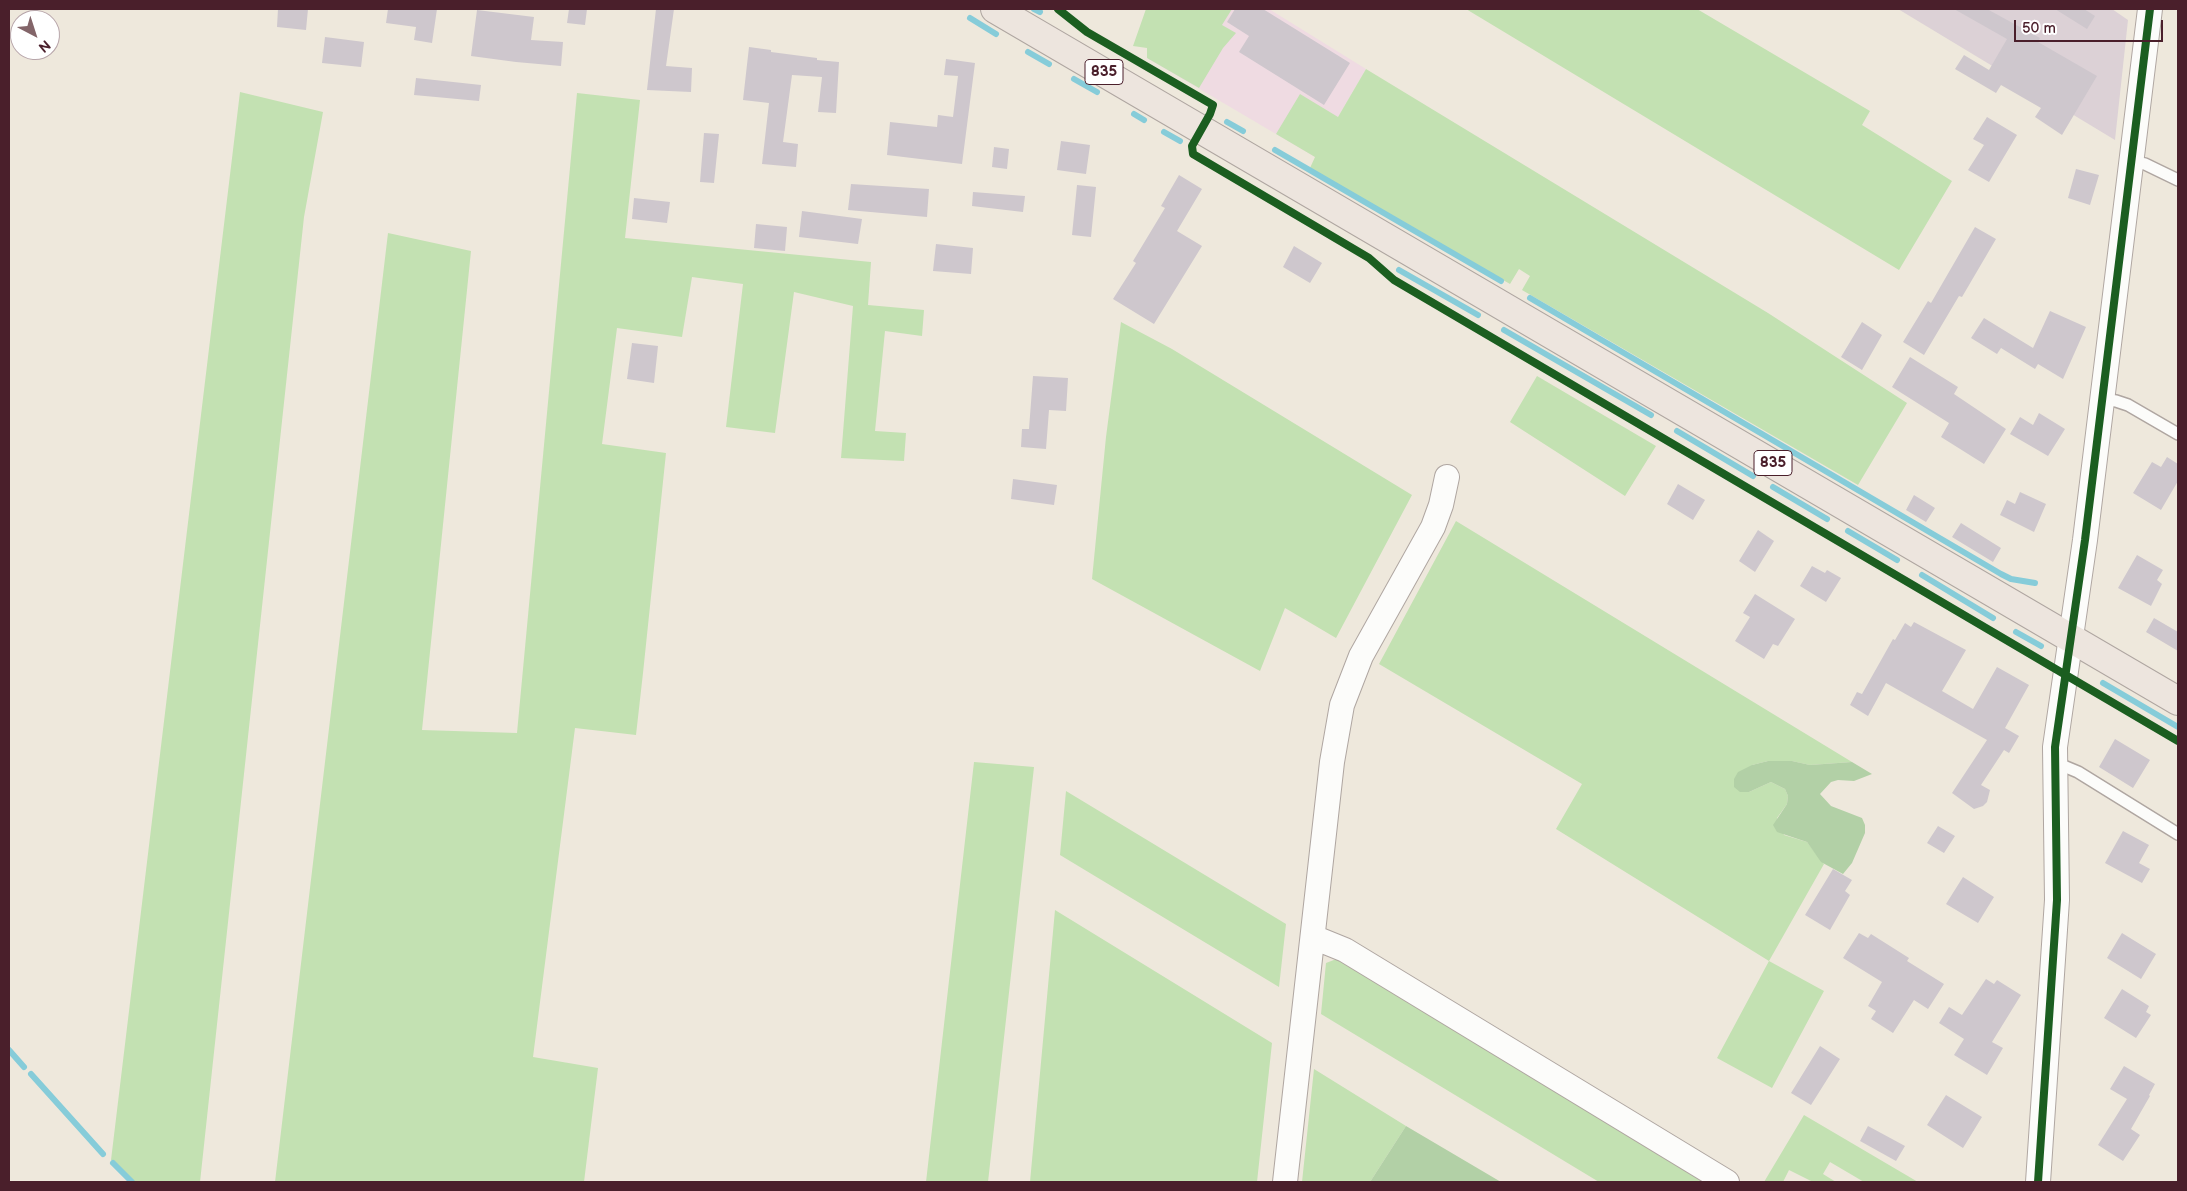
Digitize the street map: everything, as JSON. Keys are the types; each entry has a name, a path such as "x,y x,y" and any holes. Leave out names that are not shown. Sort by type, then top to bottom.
{"main road":[{"name":"835","path":"995,9 2178,701"}],"street":[{"path":"2038,1182 2056,917 2057,856 2054,762 2056,728 2071,638 2119,270 2130,161 2150,9"},
{"path":"1285,1182 1332,762 1342,706 1361,656 1433,527 1441,506 1447,477"},
{"path":"1313,937 1345,950 1727,1182"}],"lane":[{"path":"2130,161 2145,164 2178,180"},
{"path":"2102,399 2128,405 2178,434"},
{"path":"2054,762 2078,772 2178,834"}],"shaded area":[{"path":"1176,9 1269,9 1366,69 1315,157 1147,58"},
{"path":"1898,9 2112,9 2128,20 2115,140"}],"green space":[{"path":"1146,9 1232,9 1222,25 1236,33 1223,48 1199,88 1147,58 1147,48 1133,46"},
{"path":"1466,9 1697,9 1870,111 1862,125 1952,181 1899,270"},
{"path":"1366,69 1768,313 1907,403 1858,485 1522,290 1530,276 1519,269 1510,284 1310,168 1315,157 1276,134 1300,94 1338,117"},
{"path":"240,92 323,112 304,217 200,1182 135,1182 111,1160"},
{"path":"577,93 640,100 625,238 871,262 868,305 924,310 922,336 885,331 875,431 906,433 904,461 841,458 853,306 794,292 775,433 726,427 743,284 692,277 682,337 617,328 602,444 666,453 636,735 575,728 533,1057 598,1068 584,1182 275,1182 388,233 471,251 422,730 517,733"},
{"path":"1121,322 1172,349 1412,495 1336,638 1285,608 1260,671 1092,579 1106,437"},
{"path":"1537,376 1656,446 1625,496 1510,422"},
{"path":"1456,521 1852,762 1810,765 1792,761 1768,761 1752,765 1749,792 1771,782 1785,789 1788,796 1787,804 1777,818 1784,835 1807,842 1824,864 1769,961 1556,829 1582,784 1379,664"},
{"path":"1768,761 1792,761 1810,765 1852,762 1872,774 1854,781 1838,780 1831,782 1820,794 1831,806 1862,818 1865,825 1865,833 1852,863 1843,874 1821,862 1807,842 1777,832 1773,825 1787,804 1788,796 1785,789 1771,782 1749,792 1740,792 1734,787 1734,779 1738,772 1752,765"},
{"path":"974,762 1034,767 988,1182 926,1182"},
{"path":"1066,791 1286,924 1279,987 1060,855"},
{"path":"1055,910 1272,1043 1257,1182 1030,1182"},
{"path":"1339,958 1706,1182 1599,1182 1321,1014 1326,963"},
{"path":"1769,961 1824,991 1772,1088 1717,1058"},
{"path":"1314,1069 1406,1126 1370,1182 1302,1182"},
{"path":"1804,1115 1918,1182 1864,1182 1830,1162 1823,1174 1836,1182 1813,1182 1789,1170 1783,1182 1764,1182"},
{"path":"1406,1126 1501,1182 1370,1182"}],"building":[{"path":"278,9 308,9 306,30 277,27"},
{"path":"388,9 437,9 432,43 414,40 416,27 386,23"},
{"path":"569,9 587,9 585,25 567,23"},
{"path":"656,9 674,9 666,66 692,68 691,92 647,90"},
{"path":"1235,9 1263,9 1350,63 1324,105 1239,52 1249,36 1227,22"},
{"path":"1954,9 1987,9 2040,38 2038,42 2097,76 2062,135 2035,117 2041,108 2001,85 1996,93 1955,69 1964,55 1989,70 2007,39"},
{"path":"2055,9 2084,9 2095,16 2087,29"},
{"path":"477,10 534,17 531,40 563,42 561,66 471,56"},
{"path":"325,37 364,42 361,67 322,63"},
{"path":"749,47 817,58 817,60 839,62 836,113 818,112 822,77 792,75 783,142 798,144 796,167 762,164 769,103 743,100"},
{"path":"946,59 975,63 962,164 887,155 890,122 937,127 938,115 953,117 958,76 944,75"},
{"path":"416,78 481,85 479,101 414,95"},
{"path":"1987,117 2017,135 1989,182 1968,170 1984,145 1973,139"},
{"path":"704,133 719,134 714,183 700,182"},
{"path":"1061,141 1090,145 1086,174 1057,170"},
{"path":"994,147 1009,149 1007,169 992,167"},
{"path":"2076,169 2099,175 2090,205 2068,198"},
{"path":"1179,175 1202,189 1177,231 1202,246 1154,324 1113,299 1136,263 1133,261 1165,208 1161,206"},
{"path":"851,184 929,189 927,217 848,210"},
{"path":"1077,185 1096,187 1091,237 1072,235"},
{"path":"973,192 1025,196 1023,212 972,206"},
{"path":"634,198 670,202 667,223 632,219"},
{"path":"802,211 862,219 858,244 799,237"},
{"path":"756,224 787,227 785,251 754,248"},
{"path":"1975,227 1996,239 1962,297 1959,296 1924,355 1903,342 1928,301 1931,303"},
{"path":"936,244 973,248 971,274 933,271"},
{"path":"1294,246 1322,263 1310,283 1283,267"},
{"path":"2050,311 2086,327 2063,379 2038,364 2035,369 2001,348 1997,354 1971,338 1984,318 2033,348"},
{"path":"1862,322 1882,335 1862,370 1841,357"},
{"path":"632,343 658,346 654,383 627,379"},
{"path":"1910,357 1958,387 1954,394 2006,429 1984,464 1941,437 1949,423 1892,387"},
{"path":"1033,376 1068,378 1066,411 1049,410 1046,449 1021,447 1022,429 1029,429"},
{"path":"2039,413 2065,429 2048,456 2010,434 2020,417 2033,425"},
{"path":"2167,457 2178,464 2178,481 2161,510 2133,493 2152,462 2161,467"},
{"path":"1013,479 1057,485 1054,505 1011,499"},
{"path":"1678,484 1705,500 1693,520 1667,504"},
{"path":"2020,492 2046,504 2034,532 2000,515 2007,500 2015,504"},
{"path":"1914,495 1935,508 1926,522 1906,510"},
{"path":"1961,523 2001,548 1993,562 1952,537"},
{"path":"1758,530 1774,541 1755,572 1739,561"},
{"path":"2137,555 2163,570 2157,580 2162,584 2151,606 2118,588"},
{"path":"1812,566 1825,573 1827,570 1841,578 1826,602 1800,586"},
{"path":"1755,594 1795,619 1778,646 1773,644 1764,659 1735,641 1750,617 1743,613"},
{"path":"2154,618 2178,632 2178,651 2146,632"},
{"path":"1914,622 1966,650 1942,691 1973,709 1997,667 2029,685 2005,728 2019,736 2009,753 2004,750 1981,785 1990,790 1987,802 1983,806 1974,809 1952,793 1987,740 1886,683 1868,716 1850,705 1857,692 1862,694 1893,639 1895,640 1905,623 1911,627"},
{"path":"2115,739 2150,760 2133,788 2099,767"},
{"path":"1938,826 1955,836 1944,853 1927,843"},
{"path":"2123,831 2149,845 2139,863 2150,869 2142,883 2105,863"},
{"path":"1833,869 1852,880 1845,891 1850,895 1830,930 1805,915"},
{"path":"1963,877 1994,897 1978,923 1946,904"},
{"path":"1859,933 1868,938 1871,934 1909,958 1907,961 1944,984 1928,1009 1914,1000 1893,1033 1871,1019 1876,1011 1868,1006 1882,982 1843,958"},
{"path":"2122,933 2156,954 2141,979 2107,958"},
{"path":"1986,979 1994,984 1997,980 2021,995 1992,1042 2003,1048 1987,1075 1954,1055 1964,1039 1939,1023 1949,1007 1962,1015"},
{"path":"2122,989 2149,1006 2146,1012 2151,1015 2136,1038 2104,1018"},
{"path":"1820,1046 1840,1059 1811,1105 1791,1093"},
{"path":"2124,1066 2155,1084 2131,1129 2140,1135 2123,1161 2098,1145 2127,1099 2110,1089"},
{"path":"1946,1095 1982,1117 1963,1148 1927,1125"},
{"path":"1868,1126 1905,1146 1896,1161 1860,1141"}],"waterway":[{"path":"1034,9 1040,12"},
{"path":"970,18 996,34"},
{"path":"1028,52 1049,64"},
{"path":"1074,79 1097,92"},
{"path":"1134,114 1144,120"},
{"path":"1227,122 1243,131"},
{"path":"1164,132 1180,141"},
{"path":"1275,150 1501,281"},
{"path":"1399,270 1478,315"},
{"path":"1530,298 2001,574 2011,579 2035,583"},
{"path":"1504,330 1651,415"},
{"path":"1677,431 1753,476"},
{"path":"1773,487 1827,519"},
{"path":"1848,531 1897,560"},
{"path":"1922,575 1993,618"},
{"path":"2016,632 2041,646"},
{"path":"2103,683 2178,727"},
{"path":"9,1050 24,1067"},
{"path":"31,1074 103,1154"},
{"path":"113,1163 132,1182"}],"cycle path":[{"path":"1058,9 1087,32 1213,105 1192,146 1193,154 1369,258 1394,280 2178,741"},
{"path":"2038,1182 2057,900 2055,747 2085,540 2150,9"}]}
